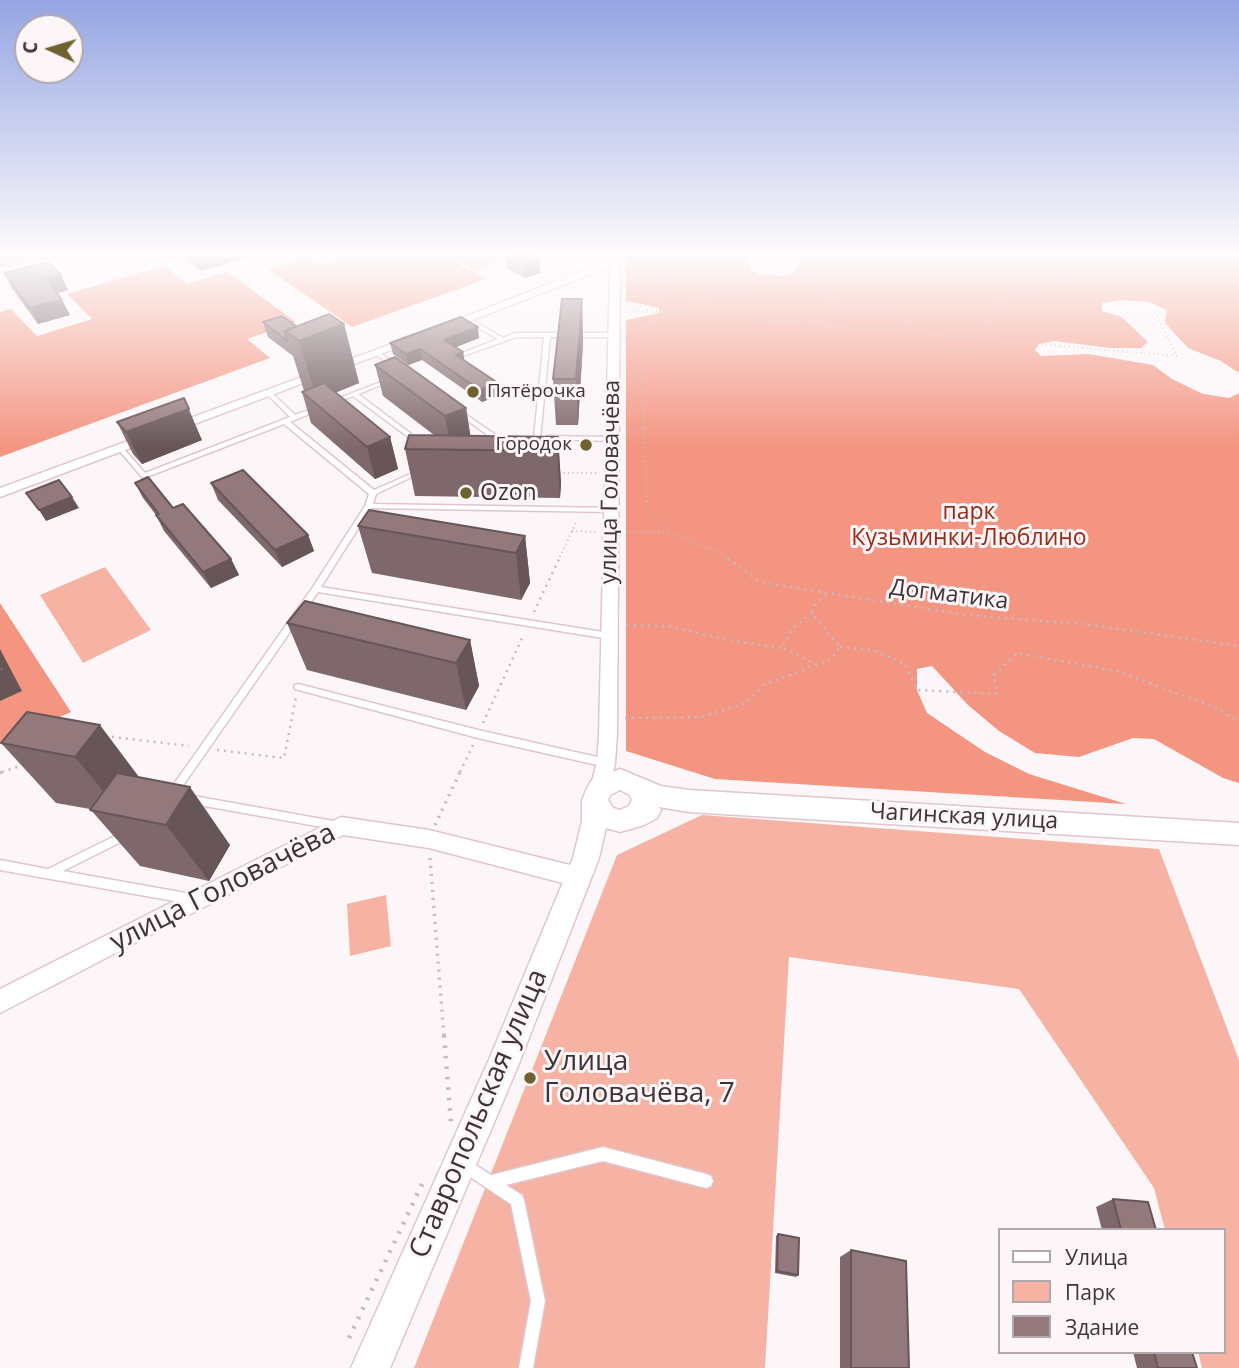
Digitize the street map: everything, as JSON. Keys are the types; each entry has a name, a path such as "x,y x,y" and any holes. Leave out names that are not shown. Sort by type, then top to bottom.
{"street":[{"path":"0,493 465,320"},
{"name":"улица Головачёва","path":"598,797 607,757 609,631 606,532 611,510 614,320"},
{"path":"607,757 637,785 645,800 640,813 631,819 620,821 605,817 598,797 620,779 637,785"},
{"name":"Чагинская улица","path":"637,785 659,796 689,801 1239,834"},
{"name":"Ставропольская улица","path":"582,868 598,797"},
{"name":"Чагинская улица","path":"631,819 649,810 689,801"},
{"name":"Ставропольская улица","path":"370,1368 443,1168 582,868 600,839 631,819"},
{"name":"улица Головачёва","path":"0,1001 341,826 429,839 582,868"}],"lane":[{"path":"468,320 501,339"},
{"path":"464,354 515,335 613,335"},
{"path":"537,438 547,335"},
{"path":"121,449 144,476 405,374 377,353"},
{"path":"270,394 289,419 373,493"},
{"path":"354,394 424,446"},
{"path":"450,406 495,438"},
{"path":"523,438 612,435"},
{"path":"482,443 495,438 509,438"},
{"path":"162,804 171,796 316,589 369,506 373,493 432,466"},
{"path":"369,506 611,510"},
{"path":"316,589 529,623 609,631"},
{"path":"298,687 478,734 607,757"},
{"path":"171,796 341,826"},
{"path":"48,874 134,830"},
{"path":"0,864 196,900"},
{"path":"490,1182 603,1154 706,1181"},
{"path":"443,1168 490,1182 517,1200 538,1301 526,1368"}],"path":[{"path":"637,320 647,505 669,533"},
{"path":"639,329 659,320"},
{"path":"775,320 1177,356 1159,320"},
{"path":"904,320 927,334"},
{"path":"977,339 988,320"},
{"path":"612,435 644,428"},
{"path":"556,473 612,473"},
{"path":"451,1124 429,839 572,531 669,533"},
{"name":"Догматика","path":"669,533 719,552 760,582 965,615 1083,624 1239,646"},
{"path":"782,648 792,629 812,613 816,603 828,594"},
{"path":"812,613 840,647 873,650 905,664 917,690 997,694 994,675 1017,653 1117,671 1214,707 1239,721"},
{"path":"609,631 643,624 668,626 734,641 782,648 818,666"},
{"path":"608,721 701,717 745,703 764,685 818,666 831,659 840,647"},
{"path":"104,736 284,758 298,687"},
{"path":"0,773 26,764"},
{"path":"349,1338 443,1168"}],"green space":[{"path":"0,320 21,320 37,336 89,320 293,320 296,322 247,339 270,358 0,457"},
{"path":"342,320 372,320 352,327"},
{"name":"парк Кузьминки-Люблино","path":"626,320 1125,320 1148,342 1141,348 1110,348 1054,341 1039,344 1035,350 1041,356 1089,354 1153,365 1172,379 1203,394 1229,398 1239,393 1239,783 1223,778 1154,739 1133,738 1079,757 1035,753 999,731 968,705 932,666 917,669 917,690 927,713 985,752 1029,774 1126,804 715,779 626,751"},
{"name":"парк Кузьминки-Люблино","path":"1165,320 1239,320 1239,373 1221,361 1188,348 1165,323"},
{"path":"105,567 151,630 83,663 40,595"},
{"path":"0,603 71,712 0,743"},
{"path":"702,815 1159,849 1239,1060 1239,1368 1202,1368 1198,1354 1225,1354 1225,1228 1164,1228 1154,1188 1019,989 789,957 765,1368 414,1368 617,855"},
{"path":"386,895 391,946 350,956 347,904"}],"building":[{"path":"287,320 296,326 285,331 287,341 263,322"},
{"path":"314,320 338,320 344,324 299,341 285,331"},
{"path":"453,320 466,320 478,327 444,340 463,352 456,355 498,383 480,390 420,349 406,354 390,343"},
{"path":"560,320 580,320 576,379 553,379"},
{"path":"395,357 466,408 445,416 375,365"},
{"path":"324,383 390,437 367,447 302,392"},
{"path":"184,398 189,409 126,432 117,422"},
{"path":"409,435 558,437 557,451 405,449"},
{"path":"243,470 308,535 275,550 211,483"},
{"path":"148,477 173,508 183,504 231,559 203,572 156,515 159,514 135,483"},
{"path":"59,480 72,497 39,510 26,493"},
{"path":"369,510 525,536 516,553 358,526"},
{"path":"305,601 470,640 456,663 287,623"},
{"path":"27,712 100,725 75,757 1,743"},
{"path":"117,773 190,787 166,825 90,810"},
{"path":"1113,1199 1148,1202 1155,1228 1120,1228"},
{"path":"778,1234 799,1238 798,1275 777,1271"},
{"path":"851,1250 906,1261 909,1368 851,1368"},
{"path":"1154,1354 1193,1354 1197,1368 1158,1368"}],"place":[{"name":"Пятёрочка","path":"473,392"},
{"name":"Городок","path":"586,445"},
{"name":"Ozon","path":"466,493"},
{"name":"Улица Головачёва, 7","path":"530,1078"}]}
